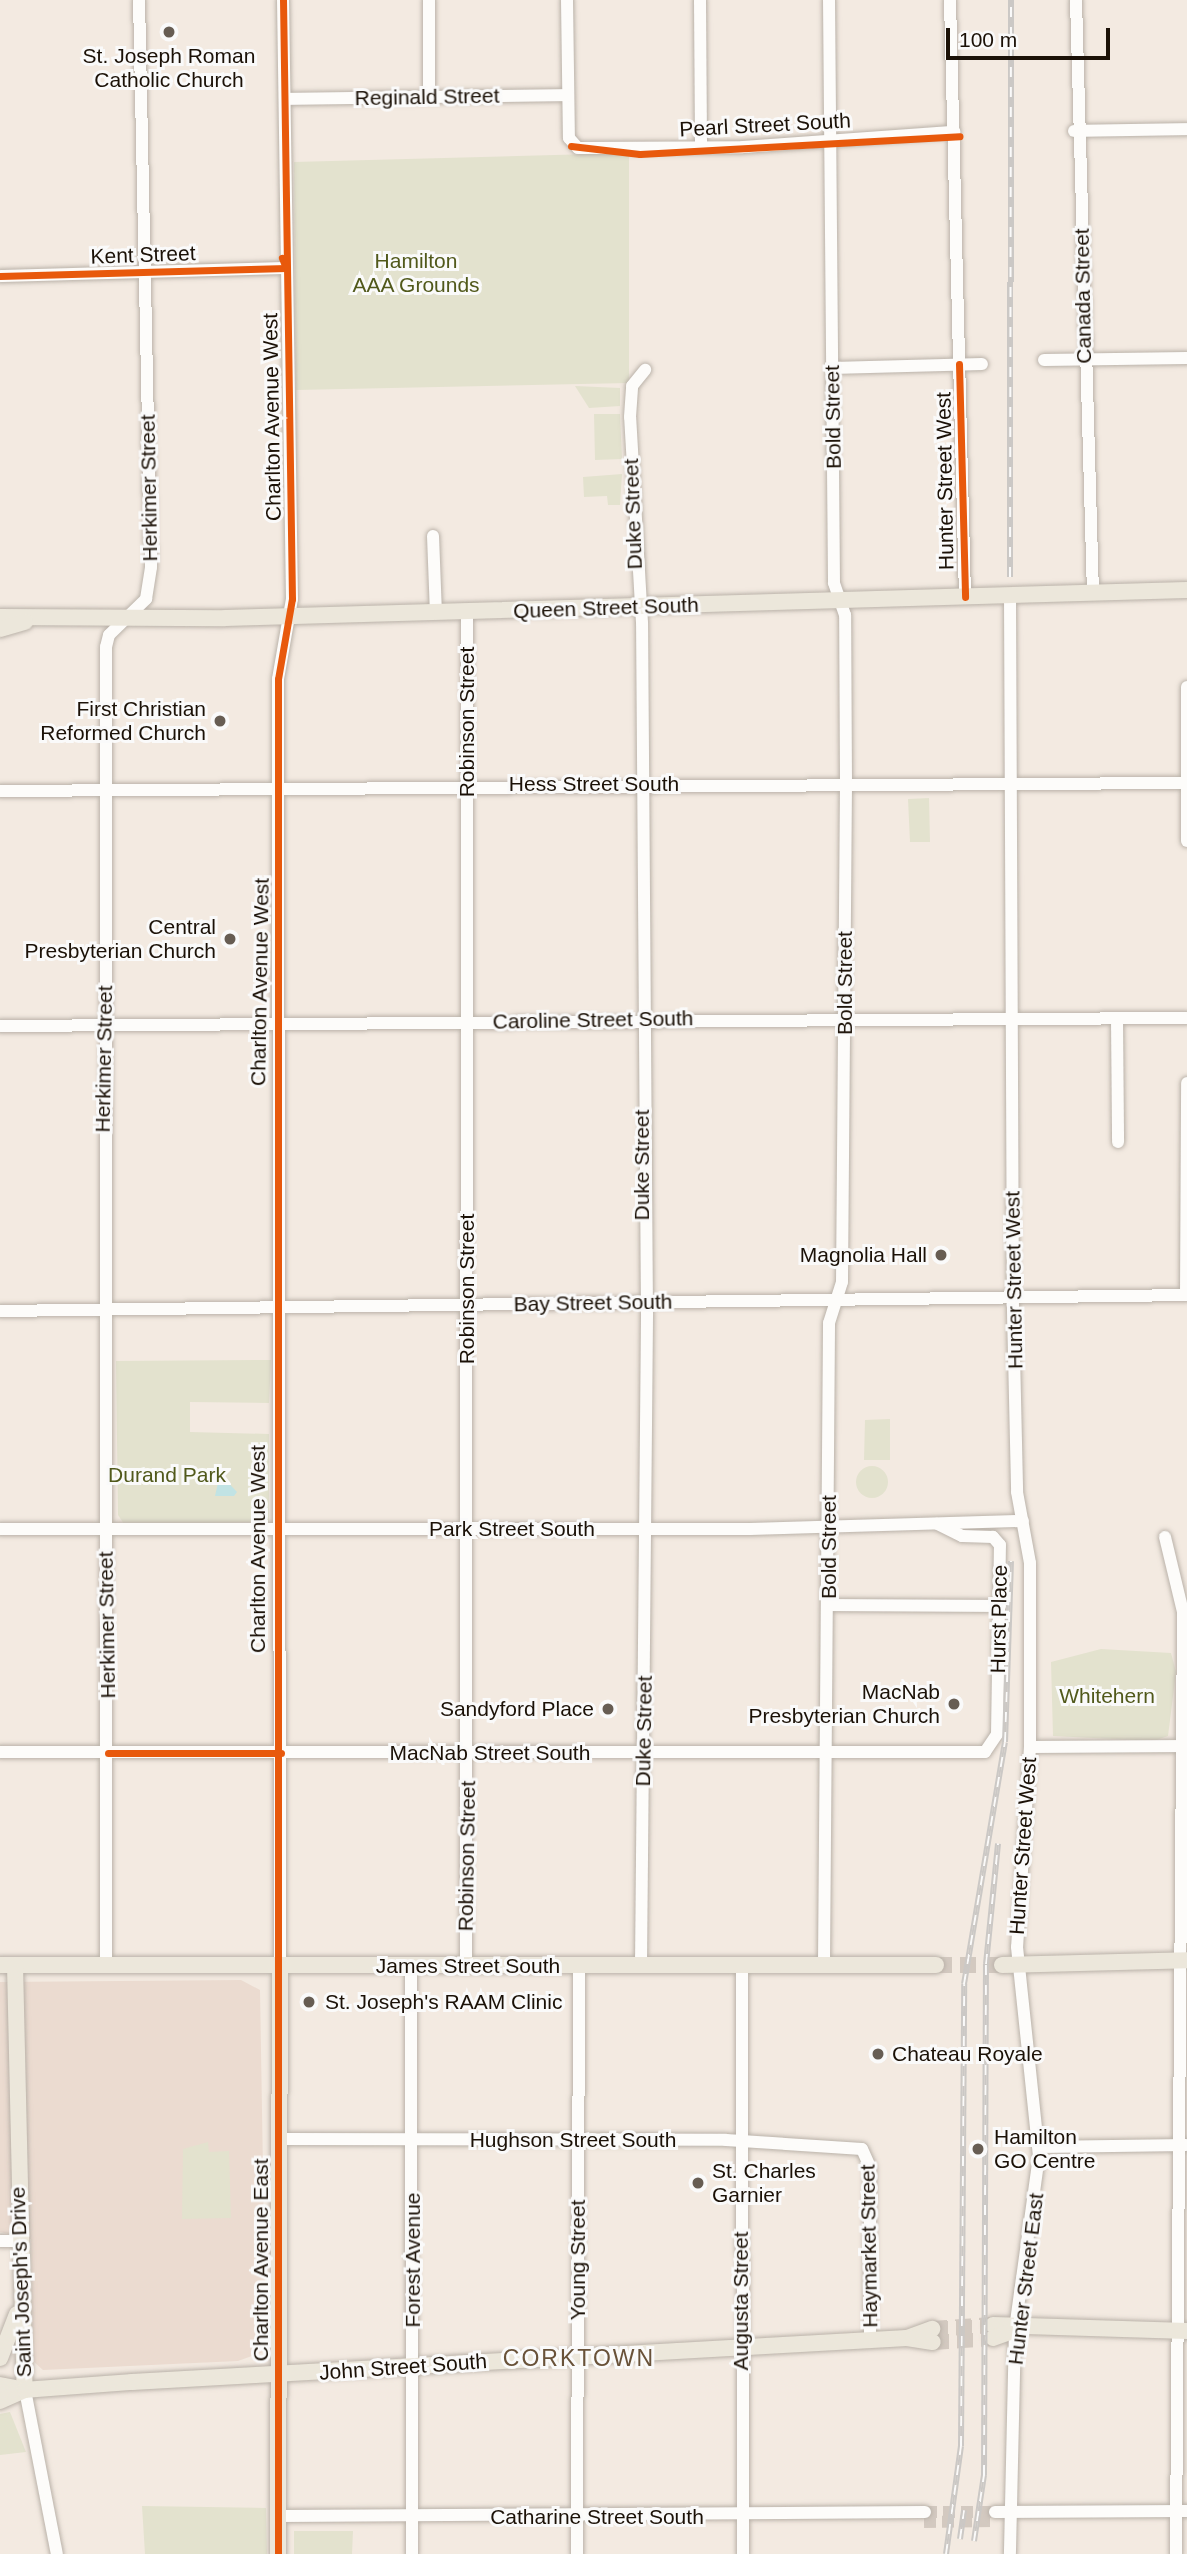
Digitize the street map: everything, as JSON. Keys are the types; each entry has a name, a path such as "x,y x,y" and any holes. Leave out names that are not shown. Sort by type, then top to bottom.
{"main road":[{"name":"Queen Street South","path":"0,617 25,622 436,613 1187,590"},
{"name":"Queen Street South","path":"0,629 25,622"},
{"path":"1002,1965 1183,1960"},
{"name":"James Street South","path":"8,1965 936,1965"},
{"name":"Saint Joseph's Drive","path":"8,1965 25,2390"},
{"name":"Charlton Avenue East","path":"278,2554 280,1965"},
{"path":"0,2358 21,2298"},
{"path":"993,2332 1183,2331"},
{"name":"John Street South","path":"0,2385 25,2390 932,2335"},
{"name":"John Street South","path":"0,2401 25,2390"}],"street":[{"name":"Herkimer Street","path":"106,1966 108,1753 104,1310 107,641 146,599 151,566 139,0"},
{"name":"Charlton Avenue West","path":"280,1965 281,1753 276,1530 276,1024 280,788 278,679 288,616 283,0"},
{"path":"429,0 429,97"},
{"path":"567,0 568,94"},
{"path":"700,0 701,147"},
{"name":"Bold Street","path":"824,1964 834,1300 842,1282 846,782 841,601 834,583 829,0"},
{"name":"Hunter Street West","path":"950,0 965,597"},
{"name":"Canada Street","path":"1076,0 1077,131 1093,593"},
{"name":"Reginald Street","path":"285,99 568,94"},
{"name":"Pearl Street South","path":"568,94 569,138 578,148 701,147 954,132"},
{"path":"1077,131 1187,128"},
{"name":"Kent Street","path":"0,275 286,268"},
{"path":"1044,360 1187,358"},
{"path":"832,368 982,364"},
{"name":"Duke Street","path":"641,1966 646,1527 643,785 639,607 630,417 632,386 645,370"},
{"path":"433,536 436,613"},
{"name":"Hunter Street West","path":"1010,596 1013,783 1013,1297 1023,1521 1030,1563 1030,1747 1019,1963"},
{"name":"Robinson Street","path":"466,1965 470,1753 466,1529 467,612"},
{"path":"1187,687 1187,841"},
{"name":"Hess Street South","path":"0,791 846,782 1187,783"},
{"name":"Caroline Street South","path":"0,1026 106,1027 845,1016 1187,1018"},
{"path":"1116,1018 1118,1142"},
{"path":"1187,1083 1187,1295"},
{"name":"Bay Street South","path":"0,1311 1187,1295"},
{"name":"Park Street South","path":"0,1529 829,1528 1023,1521"},
{"name":"Hurst Place","path":"937,1524 962,1536 998,1540 1000,1606 995,1746 981,1753"},
{"path":"1165,1537 1183,1609 1182,2511 1176,2554"},
{"path":"829,1605 1000,1606"},
{"path":"1030,1747 1184,1746"},
{"name":"MacNab Street South","path":"0,1752 981,1753"},
{"name":"Hunter Street East","path":"1010,2554 1015,2330 1039,2147 1019,1963"},
{"name":"Augusta Street","path":"742,1964 743,2554"},
{"name":"Forest Avenue","path":"411,1966 412,2554"},
{"name":"Young Street","path":"577,2554 579,1966"},
{"name":"Hughson Street South","path":"279,2139 741,2143 866,2153"},
{"path":"1039,2147 1183,2145"},
{"name":"Haymarket Street","path":"866,2153 870,2340"},
{"path":"0,2241 19,2241"},
{"name":"Saint Joseph's Drive","path":"25,2390 57,2554"},
{"name":"Catharine Street South","path":"279,2516 578,2517 877,2510 921,2516"},
{"path":"994,2517 1182,2511"}],"shaded area":[{"path":"241,1980 260,1990 266,2351 238,2361 43,2370 33,2361 31,2239 0,2232 0,1982"}],"green space":[{"name":"Hamilton AAA Grounds","path":"629,153 629,383 296,390 294,162"},
{"path":"575,386 620,388 620,406 589,408"},
{"path":"594,414 620,414 622,459 595,460"},
{"path":"622,474 620,505 608,505 607,496 584,497 583,477"},
{"path":"929,798 930,842 910,842 908,799"},
{"name":"Durand Park","path":"271,1360 269,1403 190,1402 190,1432 269,1434 269,1522 124,1524 118,1515 116,1361"},
{"path":"890,1419 890,1460 864,1460 865,1420"},
{"path":"872,1466 883,1471 888,1482 883,1493 872,1498 861,1493 856,1482 861,1471"},
{"name":"Whitehern","path":"1101,1649 1171,1653 1176,1672 1168,1736 1153,1741 1053,1736 1051,1662"},
{"path":"208,2142 209,2152 229,2151 231,2218 182,2219 183,2149"},
{"path":"10,2412 26,2452 0,2455 0,2414"},
{"path":"142,2506 266,2508 267,2554 145,2554"},
{"path":"294,2531 353,2531 352,2554 294,2554"}],"water":[{"path":"220,1474 237,1492 234,1496 215,1496"}],"tunnel":[{"path":"936,1965 1002,1965"},
{"path":"932,2329 993,2325"},
{"path":"933,2342 993,2338"},
{"path":"925,2512 995,2512"},
{"path":"924,2522 994,2521"}],"railway":[{"path":"1010,577 1011,0"},
{"path":"946,2554 961,2446 964,1984 1005,1742 1011,1561"},
{"path":"974,2541 984,2475 986,1964 998,1844"},
{"path":"960,2539 964,2510"}],"cycle path":[{"path":"278,2554 278,679 292,599 283,0"},
{"path":"571,146 640,154 959,136"},
{"path":"0,276 286,268 282,258"},
{"path":"959,364 965,597"},
{"path":"108,1753 281,1753"}],"place":[{"name":"St. Joseph Roman Catholic Church","path":"169,32"},
{"name":"First Christian Reformed Church","path":"220,721"},
{"name":"Central Presbyterian Church","path":"230,939"},
{"name":"Magnolia Hall","path":"941,1255"},
{"name":"MacNab Presbyterian Church","path":"954,1704"},
{"name":"Sandyford Place","path":"608,1709"},
{"name":"St. Joseph's RAAM Clinic","path":"309,2002"},
{"name":"Chateau Royale","path":"878,2054"},
{"name":"Hamilton GO Centre","path":"978,2149"},
{"name":"St. Charles Garnier","path":"698,2183"}],"district":[{"name":"CORKTOWN","path":"579,2358"}]}
